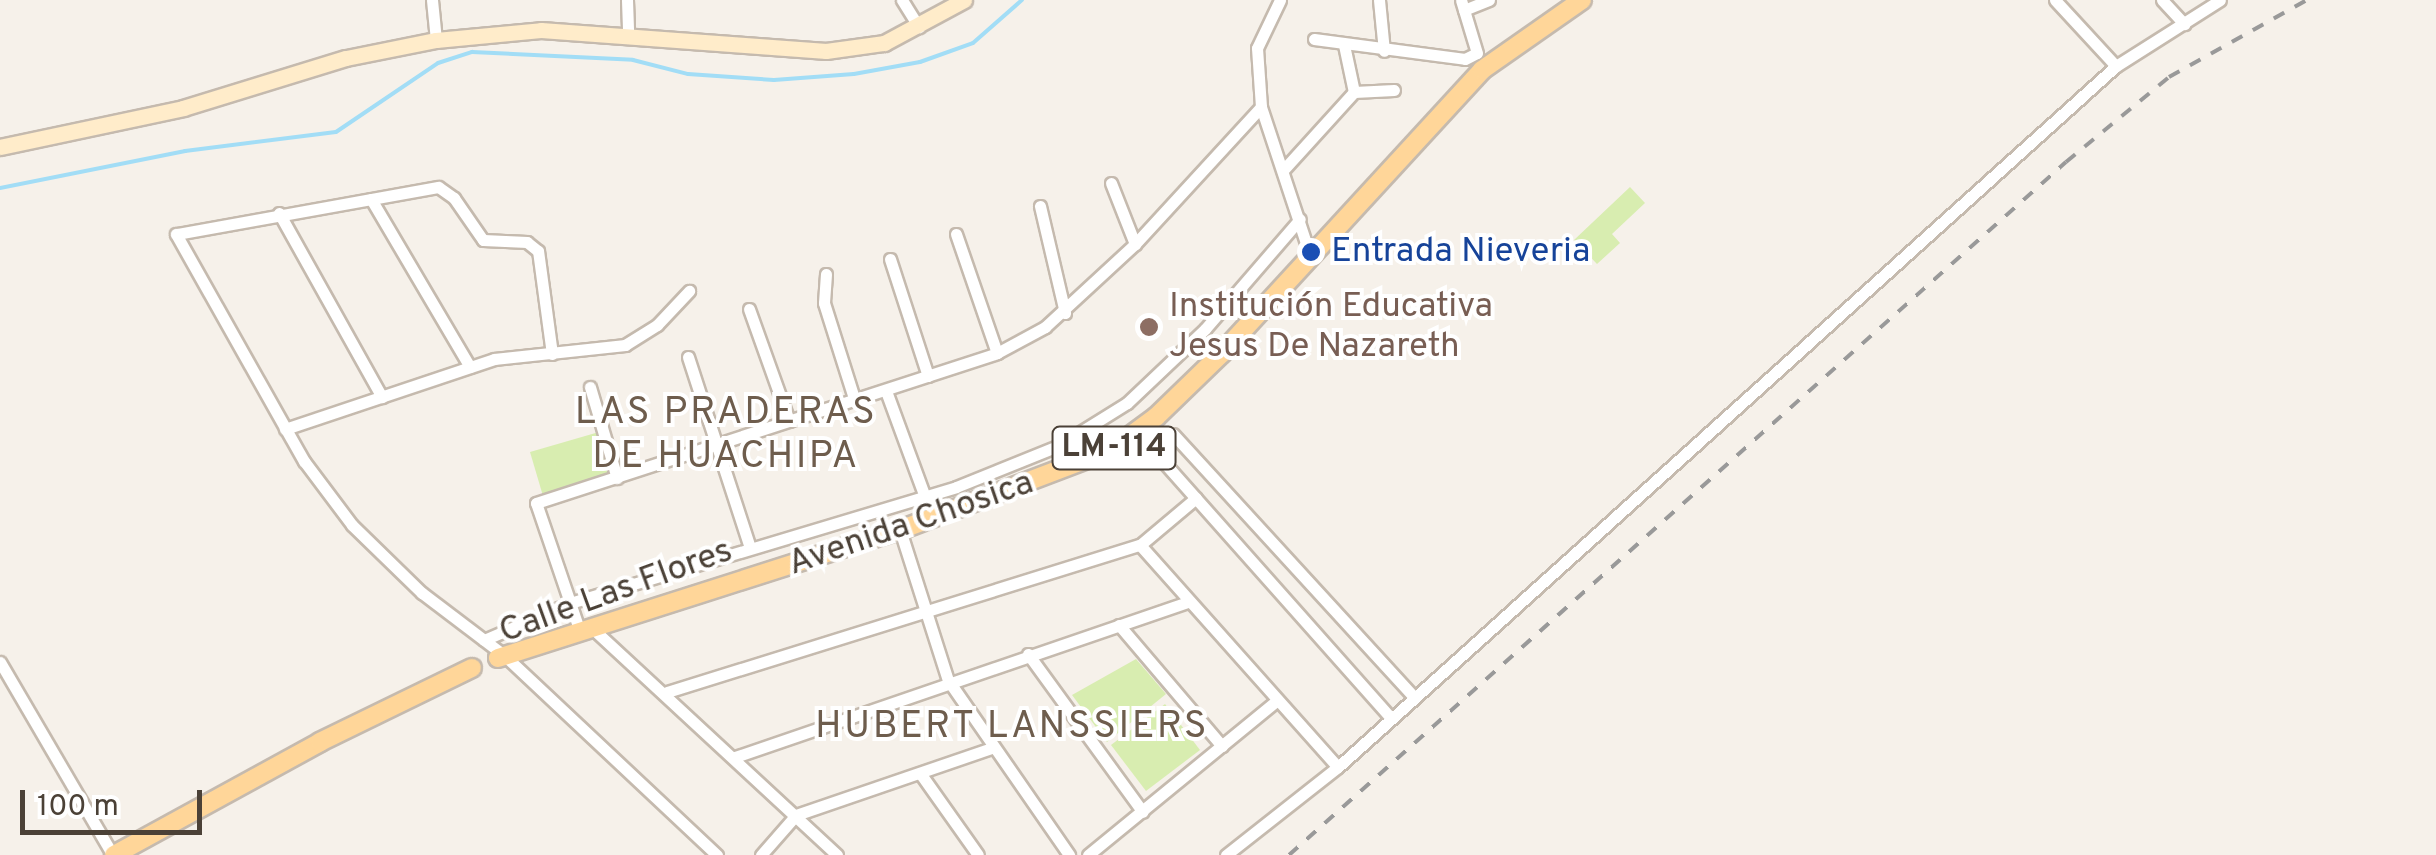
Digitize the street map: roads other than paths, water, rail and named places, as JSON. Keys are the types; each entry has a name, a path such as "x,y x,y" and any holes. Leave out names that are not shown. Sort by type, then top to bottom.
{"main road":[{"path":"0,147 183,108 346,58 436,40 542,30 826,52 884,43 919,28 964,0"},
{"name":"Avenida Chosica","path":"113,855 320,742 472,668 900,530 1076,467 1137,432 1222,353 1482,70 1582,0"}],"street":[{"path":"432,0 436,40"},
{"path":"628,0 628,36"},
{"path":"902,0 919,28"},
{"path":"1280,0 1257,48 1261,108 1285,168 1310,256"},
{"path":"1378,0 1384,50"},
{"path":"1314,39 1344,45 1365,42 1384,50 1453,61 1477,54 1462,5 1489,0"},
{"path":"2056,0 2116,66"},
{"path":"2162,0 2184,24"},
{"path":"1226,855 1338,767 2116,66 2184,24 2206,5 2220,0"},
{"path":"1344,45 1354,92"},
{"path":"1285,168 1354,92 1394,90"},
{"path":"837,855 666,692 586,630 570,603 536,504 997,353 1065,313 1261,108"},
{"path":"1111,182 1135,244"},
{"path":"552,354 538,251 526,242 483,240 454,198 438,187 183,230 174,240 286,429 352,525 422,594 484,640 717,855"},
{"path":"370,199 470,367"},
{"path":"1040,206 1065,313"},
{"path":"279,212 382,397"},
{"name":"Calle Las Flores","path":"484,640 570,603 749,545 926,496 1058,446 1127,404 1205,329 1300,219"},
{"path":"956,234 997,353"},
{"path":"890,259 928,376"},
{"path":"826,274 824,302 854,398"},
{"path":"286,429 470,367 624,345 657,325 689,291"},
{"path":"749,310 789,421"},
{"path":"688,358 749,545"},
{"path":"590,387 617,478"},
{"path":"886,391 926,496"},
{"path":"1137,432 1391,718"},
{"path":"1174,434 1414,697"},
{"path":"666,692 1140,545 1196,498"},
{"path":"900,530 948,680 1069,855"},
{"path":"1140,545 1276,702 1338,767"},
{"path":"735,757 948,680 1188,602"},
{"path":"1119,625 1222,746"},
{"path":"1028,654 1143,812"},
{"path":"0,662 113,855"},
{"path":"1088,855 1276,702"},
{"path":"761,855 796,816 992,748"},
{"path":"920,773 978,855"}],"waterway":[{"path":"0,188 185,151 336,132 438,63 472,52 633,60 688,74 774,80 854,74 920,62 973,43 1022,0"}],"railway":[{"path":"1289,855 2066,162 2169,77 2307,0"}],"place":[{"name":"Entrada Nieveria","path":"1311,252"},
{"name":"Institución Educativa Jesus De Nazareth","path":"1149,327"}],"district":[{"name":"LAS PRADERAS DE HUACHIPA","path":"726,436"},
{"name":"HUBERT LANSSIERS","path":"1012,728"}]}
